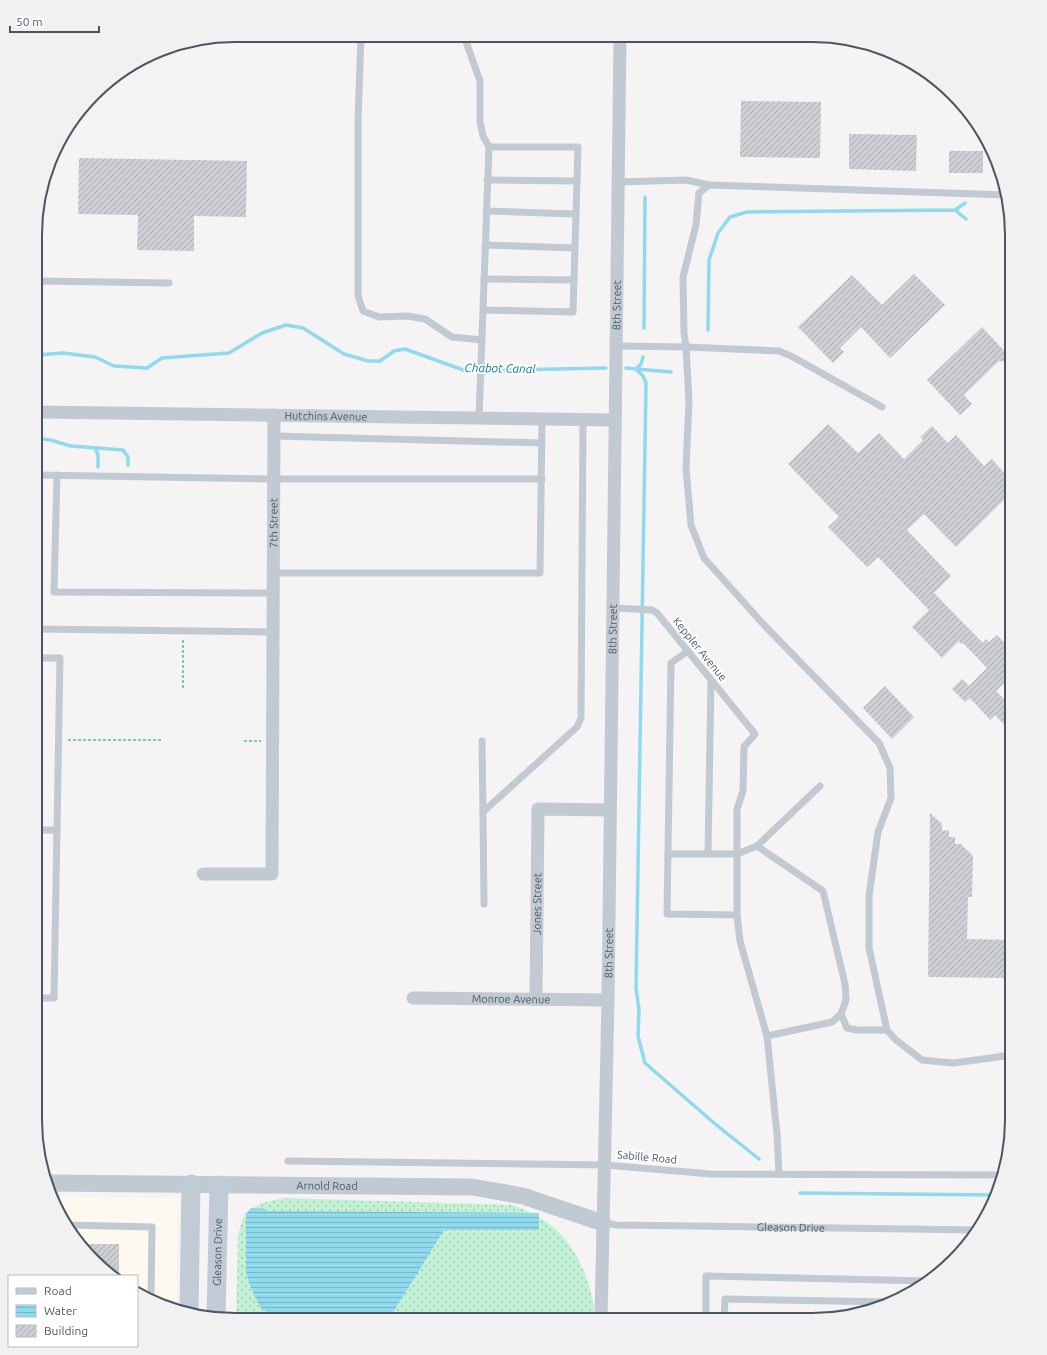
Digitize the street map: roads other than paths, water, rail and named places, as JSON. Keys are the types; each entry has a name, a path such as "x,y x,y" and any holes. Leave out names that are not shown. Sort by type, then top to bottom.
{"main road":[{"path":"189,1307 191,1184"},
{"name":"Gleason Drive","path":"216,1312 219,1185"}],"street":[{"name":"8th Street","path":"602,1313 608,1000 620,42"},
{"name":"Hutchins Avenue","path":"42,412 615,420"},
{"name":"7th Street","path":"204,874 272,874 272,573 274,415"},
{"name":"Jones Street","path":"536,999 538,809 610,810"},
{"name":"Monroe Avenue","path":"413,998 608,1000"},
{"name":"Arnold Road","path":"52,1183 472,1187 523,1196 603,1223"}],"lane":[{"path":"361,42 358,121 358,296 363,310 379,317 408,316 425,319 452,337 482,340"},
{"path":"466,42 480,81 480,122 483,136 488,147 479,418"},
{"path":"483,310 573,312 575,248 578,147 488,147"},
{"path":"487,180 577,181"},
{"path":"619,182 686,180 709,185 1000,194"},
{"path":"709,185 699,193 696,225 683,277 684,333 689,401 686,468 691,525 704,558 765,626 879,743 890,768 891,798 878,832 869,896 869,948 887,1030 896,1040 922,1060 953,1063 1005,1056"},
{"path":"486,212 576,214"},
{"path":"485,245 575,248"},
{"path":"484,279 574,280"},
{"path":"42,281 169,283"},
{"path":"616,346 779,351 793,357 882,407"},
{"path":"272,573 540,573 542,418"},
{"path":"483,812 577,727 581,718 583,419"},
{"path":"274,436 542,443"},
{"path":"42,475 274,479 542,479"},
{"path":"57,475 54,592 272,593"},
{"name":"Keppler Avenue","path":"613,608 652,610 657,613 754,734 744,747 742,791 737,809 737,854"},
{"path":"42,629 273,632"},
{"path":"688,651 671,663 667,914 737,915"},
{"path":"42,658 60,658 54,998 42,998"},
{"path":"708,854 711,680"},
{"path":"482,741 484,904"},
{"path":"668,854 737,854 757,846 820,786"},
{"path":"42,830 58,830"},
{"path":"757,846 823,891 845,984 846,1000 841,1014 832,1022 767,1036"},
{"path":"737,854 737,915 740,941 767,1036 777,1134 779,1174"},
{"path":"841,1014 847,1028 857,1030 887,1030"},
{"name":"Sabille Road","path":"288,1161 605,1165 711,1174 997,1175"},
{"name":"Gleason Drive","path":"603,1223 616,1225 971,1230"},
{"path":"73,1225 152,1227 151,1294"},
{"path":"706,1313 706,1276 919,1281"},
{"path":"724,1313 725,1299 877,1302"}],"water":[{"path":"251,1208 263,1208 266,1211 539,1213 539,1230 444,1230 393,1313 267,1313 260,1307 250,1286 246,1272 246,1214"}],"waterway":[{"path":"644,328 645,197"},
{"path":"955,210 965,203"},
{"path":"708,330 709,260 718,233 730,217 747,212 955,210 966,219"},
{"name":"Chabot Canal","path":"42,355 63,353 95,357 114,366 147,368 162,358 229,353 262,333 286,325 303,328 344,354 368,361 380,361 394,351 405,349 466,371 606,368"},
{"path":"636,369 641,364 643,357"},
{"path":"626,368 671,372"},
{"path":"636,369 643,376 646,383 636,988 639,1010 638,1036 645,1063 714,1123 759,1159"},
{"path":"42,439 71,446 123,450 128,457 128,465"},
{"path":"95,448 98,455 98,467"},
{"path":"800,1193 990,1195"}]}
